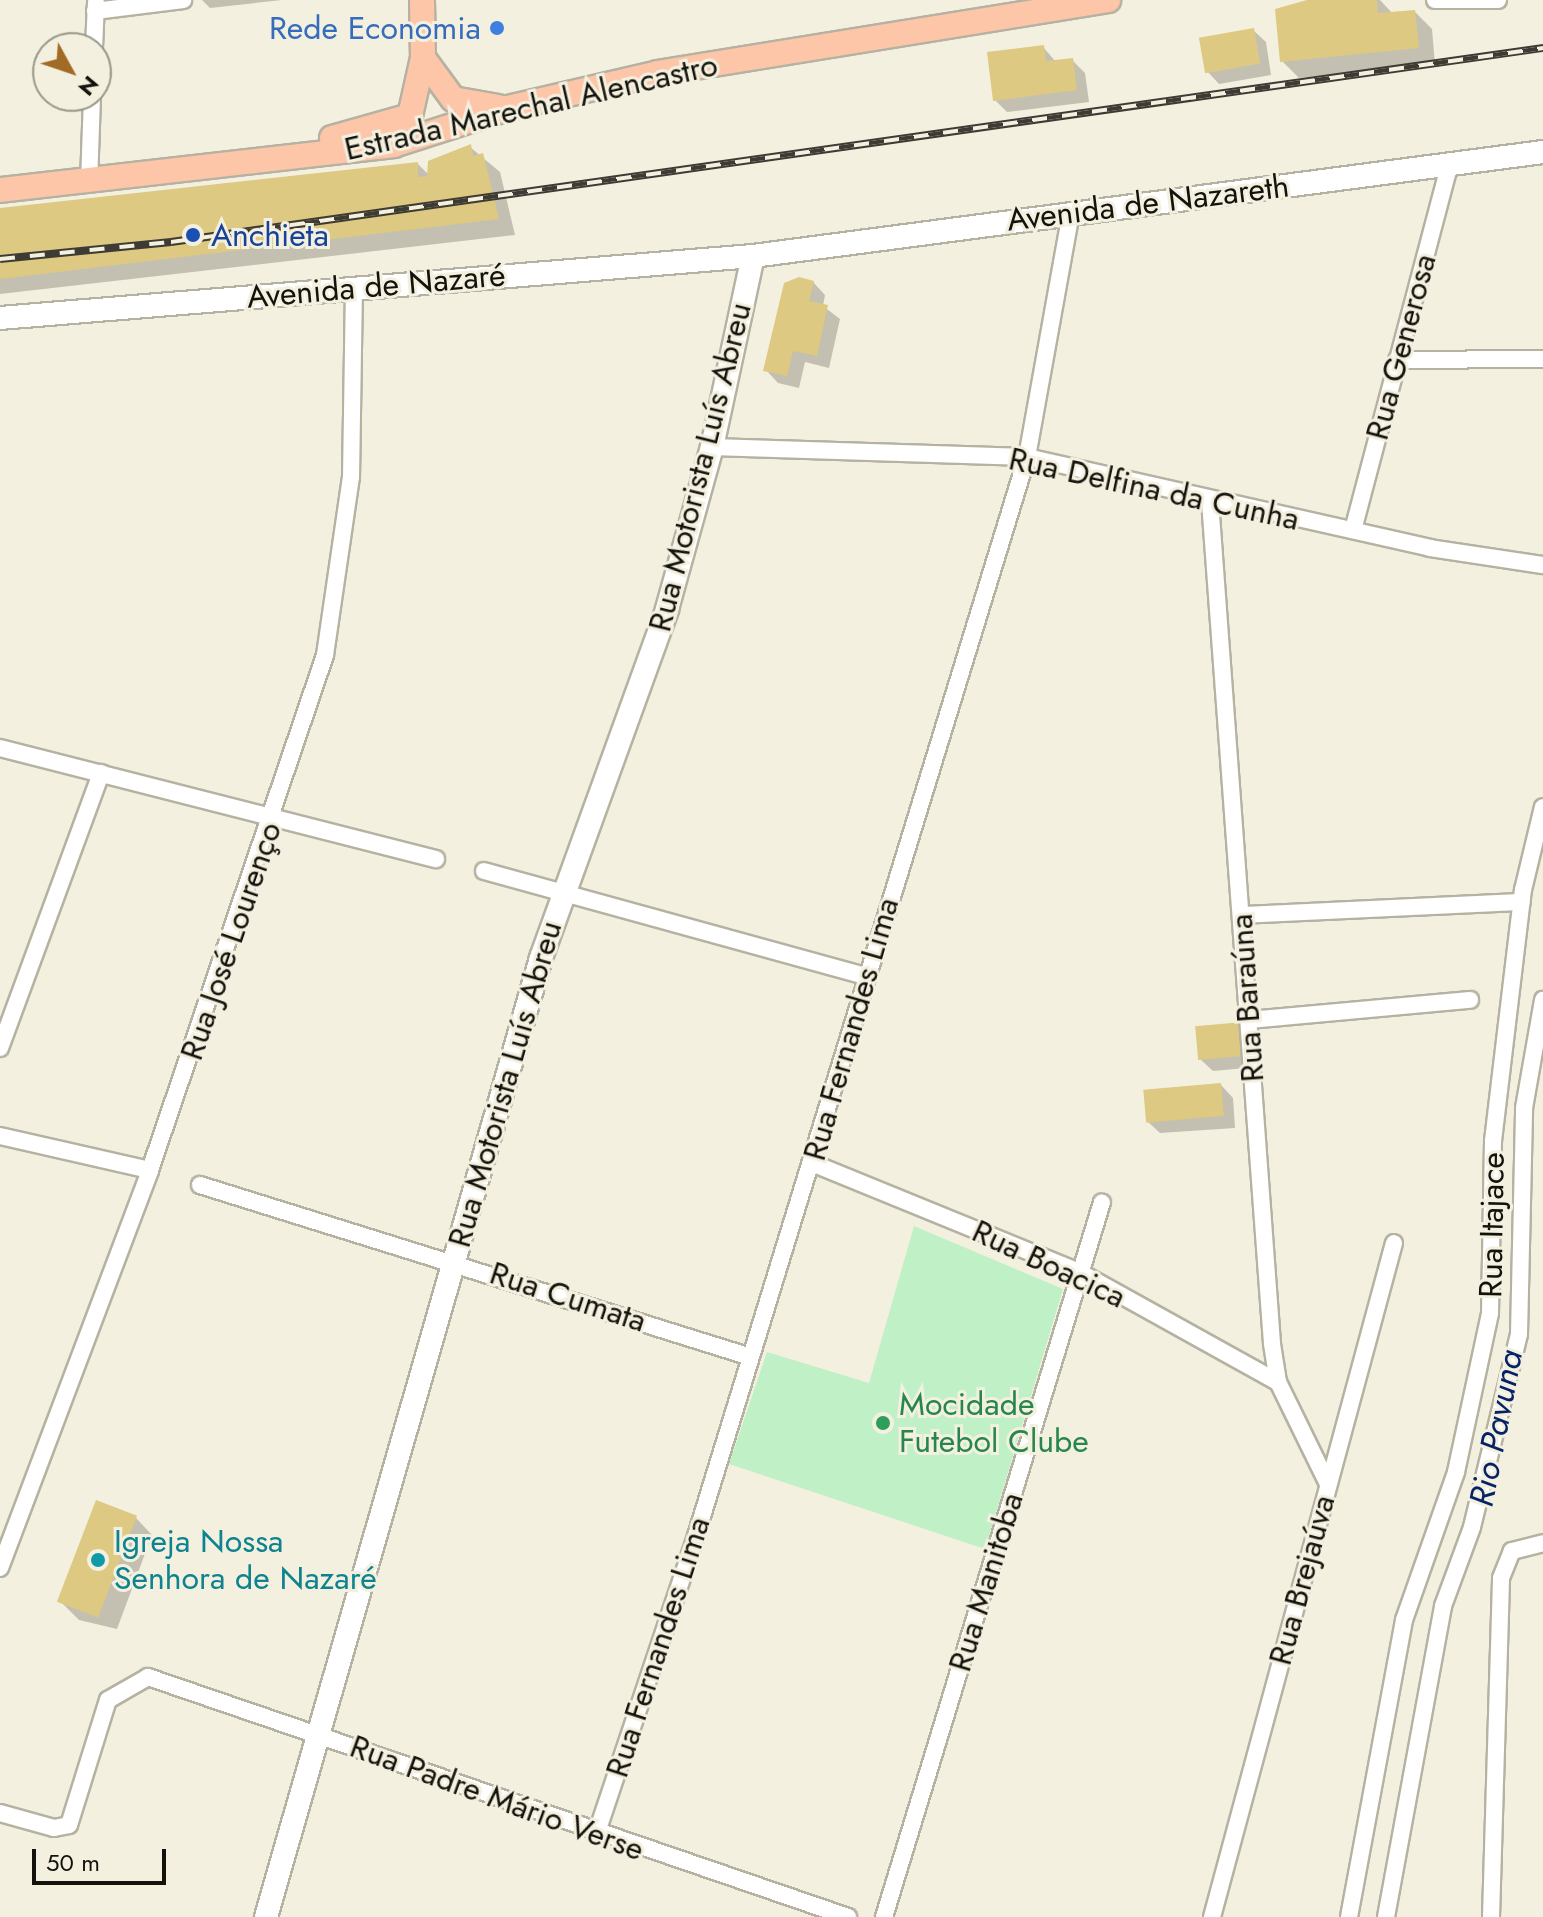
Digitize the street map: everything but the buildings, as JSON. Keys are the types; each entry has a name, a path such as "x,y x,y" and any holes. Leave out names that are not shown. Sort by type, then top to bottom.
{"main road":[{"name":"Estrada Marechal Alencastro","path":"0,190 399,124 415,107 423,58 422,0"},
{"name":"Estrada Marechal Alencastro","path":"0,173 89,176 393,145 508,108 670,71 1108,0"},
{"path":"423,58 458,102 508,108"},
{"name":"Avenida de Nazareth","path":"753,256 1543,152"},
{"name":"Avenida de Nazaré","path":"0,318 753,256"},
{"name":"Rua Motorista Luís Abreu","path":"266,1917 315,1731 562,892 662,623 712,447 753,256"}],"street":[{"path":"94,32 95,5 183,0"},
{"path":"1442,2 1498,0"},
{"path":"89,176 91,112"},
{"name":"Rua Generosa","path":"1353,530 1450,164"},
{"name":"Rua Fernandes Lima","path":"596,1835 812,1163 865,976 1027,457 1071,213"},
{"name":"Rua José Lourenço","path":"0,1568 150,1170 276,817 325,655 344,558 354,289"},
{"path":"1397,360 1543,359"},
{"name":"Rua Delfina da Cunha","path":"712,447 1027,457 1210,501 1543,565"},
{"name":"Rua Baraúna","path":"1210,501 1278,1382 1328,1484"},
{"path":"0,748 436,859"},
{"path":"0,1048 101,773"},
{"name":"Rua Itajace","path":"1349,1917 1404,1620 1456,1472 1490,1313 1493,1141 1522,902 1543,807"},
{"path":"484,871 865,976"},
{"path":"1242,915 1522,902"},
{"path":"1249,1020 1470,1000"},
{"name":"Rua Itajace","path":"1386,1917 1443,1606 1476,1514 1522,1318 1524,1108 1543,1000"},
{"path":"0,1136 150,1170"},
{"name":"Rua Boacica","path":"812,1163 1081,1273 1278,1382"},
{"name":"Rua Cumata","path":"200,1185 454,1260 751,1357"},
{"name":"Rua Manitoba","path":"884,1917 1102,1202"},
{"name":"Rua Brejaúva","path":"1212,1917 1394,1243"},
{"path":"1491,1917 1501,1578 1520,1545 1543,1543"},
{"name":"Rua Padre Mário Verse","path":"0,1813 54,1828 69,1825 108,1700 148,1677 315,1731 596,1835 848,1917"}],"green space":[{"name":"Mocidade Futebol Clube","path":"914,1226 1063,1289 985,1549 729,1464 767,1352 869,1383"}],"waterway":[{"name":"Rio Pavuna","path":"1481,1518 1491,1482"},
{"name":"Rio Pavuna","path":"1442,1588 1450,1567"}],"railway":[{"path":"0,259 171,242 1543,48"}],"place":[{"name":"Rede Economia","path":"497,28"},
{"name":"Anchieta","path":"193,235"},
{"name":"Mocidade Futebol Clube","path":"883,1423"},
{"name":"Igreja Nossa Senhora de Nazaré","path":"98,1560"}]}
